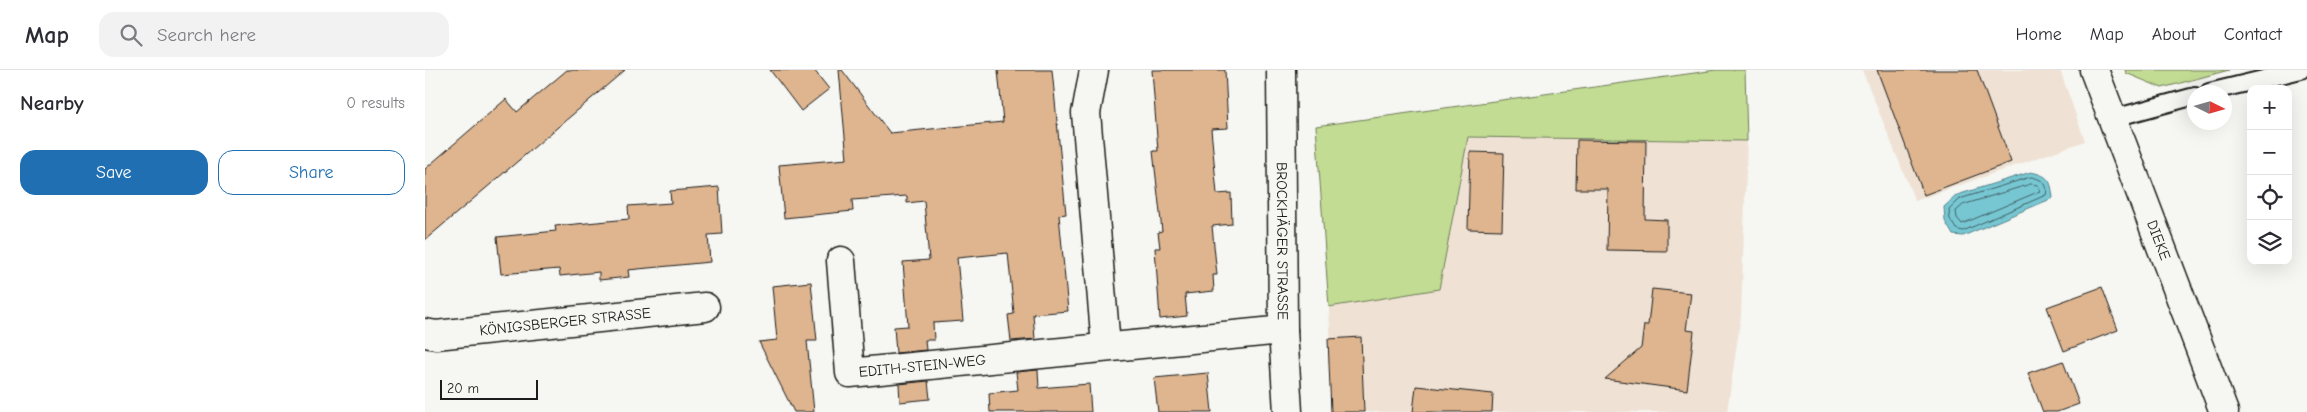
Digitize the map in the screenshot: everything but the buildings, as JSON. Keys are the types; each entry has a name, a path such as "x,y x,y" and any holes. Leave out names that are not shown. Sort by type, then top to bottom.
{"street":[{"path":"1094,70 1085,113 1106,346"},
{"name":"BROCKHÄGER STRASSE","path":"1281,70 1283,330 1288,412"},
{"name":"DIEKE","path":"2094,70 2114,118 2224,412"},
{"name":"EDITH-STEIN-WEG","path":"841,262 851,373 1106,346 1283,330"},
{"name":"KÖNIGSBERGER STRASSE","path":"425,333 436,335 705,308"}],"lane":[{"path":"2232,86 2301,70"},
{"path":"2114,118 2187,98"}],"shaded area":[{"path":"1862,70 2060,70 2085,141 1915,201"},
{"path":"1468,137 1747,141 1741,316 1727,412 1334,412 1329,307 1439,289"}],"green space":[{"path":"1716,70 1745,70 1747,141 1468,137 1439,289 1329,307 1316,126"},
{"path":"2125,70 2229,70 2162,88 2126,73"}],"water":[{"path":"2031,172 2042,175 2048,180 2053,198 1963,236 1953,235 1945,221 1944,207 1957,195"}]}
